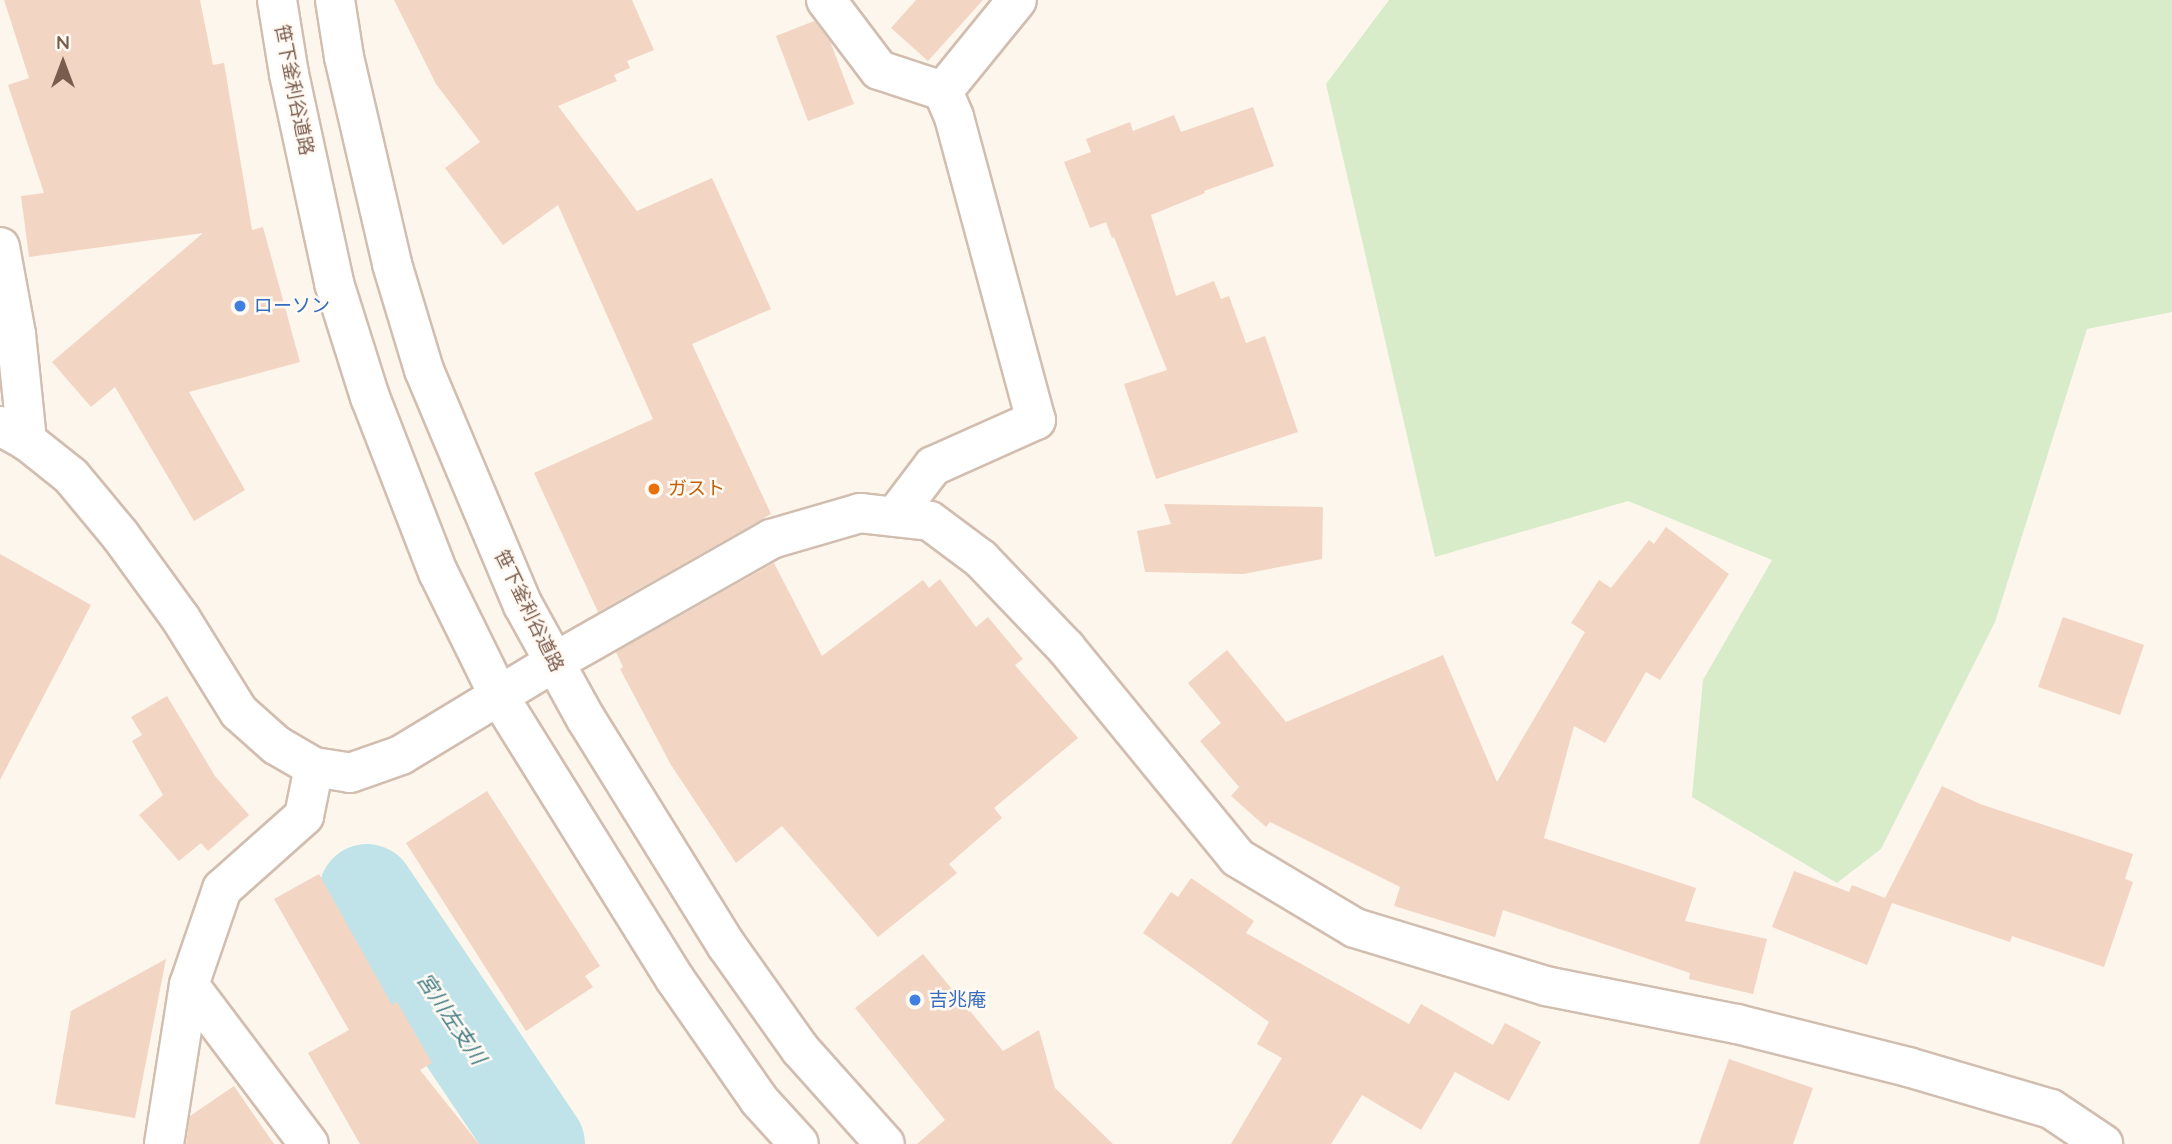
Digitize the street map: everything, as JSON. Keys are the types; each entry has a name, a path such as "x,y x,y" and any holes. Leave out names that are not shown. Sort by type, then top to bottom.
{"street":[{"name":"笹下釜利谷道路","path":"277,0 289,74 334,283 354,347 438,572 500,698 675,979 759,1100 799,1144"},
{"name":"笹下釜利谷道路","path":"335,0 344,57 392,264 424,370 506,567 553,663 727,946 800,1049 885,1144"},
{"path":"826,0 879,70 943,91 954,117 1036,421 933,466 895,516"},
{"path":"943,91 1017,0"},
{"path":"0,247 16,334 14,433 71,476 120,535 181,619 239,712 276,745 314,767 350,772 401,755 500,698 553,663 771,539 860,513 930,521 981,559 1066,648 1238,858 1355,928 1546,986 1737,1024 1908,1067 2050,1127 2104,1144"},
{"path":"163,1144 189,985 222,889 304,816 314,767"},
{"path":"189,985 309,1144"}],"green space":[{"path":"1389,0 2172,0 2172,312 2087,329 1995,622 1881,849 1837,883 1692,797 1703,680 1772,560 1628,501 1435,557 1326,84"}],"building":[{"path":"4,0 200,0 213,65 224,63 252,230 263,227 300,362 189,392 245,490 194,521 115,387 91,407 52,362 203,233 29,257 21,196 44,193 8,85 29,78"},
{"path":"394,0 632,0 654,50 627,61 630,68 614,75 617,81 558,106 637,211 712,178 771,309 692,344 771,514 598,612 534,473 653,419 558,205 503,245 445,168 480,142 436,84"},
{"path":"916,0 983,0 928,61 891,28"},
{"path":"814,21 830,41 854,104 808,121 776,36"},
{"path":"1253,107 1274,166 1204,191 1205,193 1151,215 1176,296 1214,281 1221,299 1229,296 1246,343 1265,336 1298,432 1156,479 1124,384 1167,370 1114,237 1112,238 1106,222 1090,228 1064,162 1091,152 1086,139 1130,122 1133,131 1174,115 1181,132"},
{"path":"1164,504 1323,507 1322,559 1243,574 1145,572 1137,531 1171,524"},
{"path":"1666,527 1729,574 1660,680 1646,672 1605,743 1574,726 1544,838 1696,888 1685,921 1767,939 1753,994 1689,979 1690,973 1503,910 1495,937 1394,906 1400,887 1270,822 1266,827 1231,796 1239,787 1200,741 1221,723 1188,683 1227,650 1286,722 1443,655 1497,782 1585,632 1571,623 1599,580 1611,588 1649,540 1654,544"},
{"path":"0,554 91,605 0,780"},
{"path":"774,563 822,656 923,580 929,588 940,579 976,627 988,617 1023,659 1015,665 1078,738 994,808 1002,818 949,864 957,873 878,937 782,826 736,863 671,765 620,669 623,667 616,652"},
{"path":"2063,617 2144,645 2120,715 2038,687"},
{"path":"167,696 215,776 249,815 208,851 201,843 179,861 139,815 163,795 132,741 142,735 131,717"},
{"path":"1942,786 1980,804 2133,854 2125,879 2133,882 2104,967 2012,936 2010,942 1892,903 1867,965 1772,927 1794,871 1849,892 1852,885 1885,898"},
{"path":"487,791 600,966 585,976 593,987 526,1031 406,843"},
{"path":"319,874 392,1005 397,1002 432,1063 420,1070 479,1144 360,1144 308,1053 349,1030 274,899"},
{"path":"1191,878 1254,921 1246,933 1409,1024 1421,1004 1493,1045 1505,1023 1541,1042 1509,1101 1455,1072 1421,1130 1362,1095 1331,1144 1231,1144 1282,1058 1257,1044 1269,1022 1143,933 1171,892 1178,897"},
{"path":"923,954 1003,1051 1039,1030 1055,1088 1113,1144 917,1144 945,1120 855,1008"},
{"path":"166,959 135,1118 55,1104 71,1011"},
{"path":"1729,1059 1813,1088 1793,1144 1699,1144"},
{"path":"234,1086 274,1144 186,1144 190,1116"}],"waterway":[{"name":"宮川左支川","path":"367,892 537,1144"}],"place":[{"name":"ローソン","path":"240,306"},
{"name":"ガスト","path":"654,489"},
{"name":"吉兆庵","path":"915,1000"}]}
